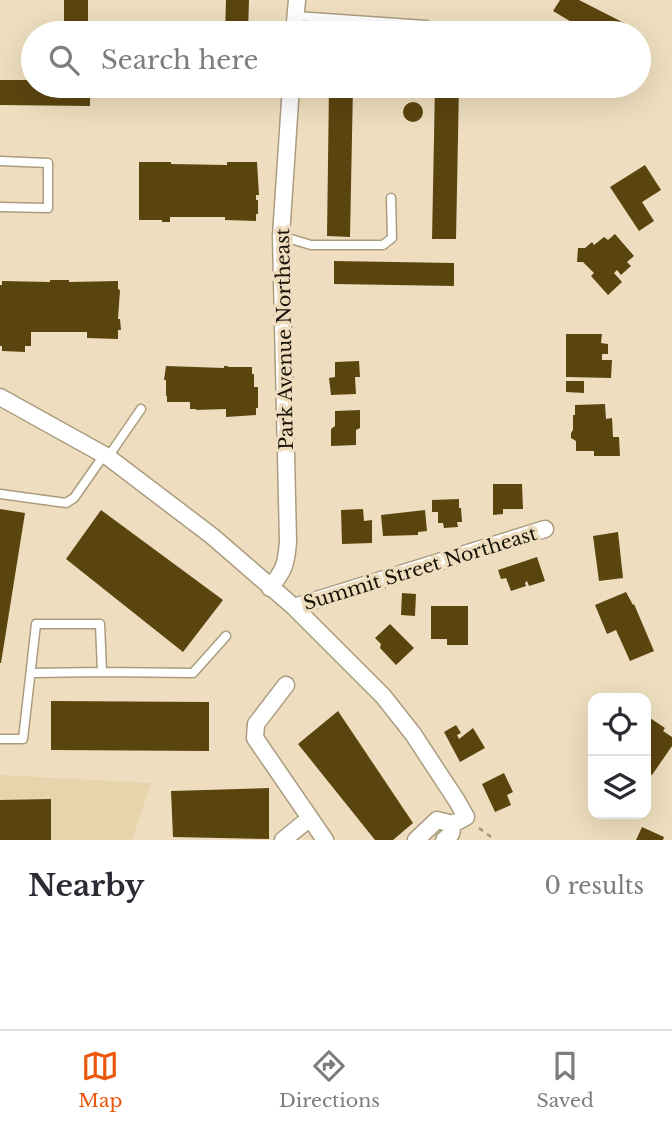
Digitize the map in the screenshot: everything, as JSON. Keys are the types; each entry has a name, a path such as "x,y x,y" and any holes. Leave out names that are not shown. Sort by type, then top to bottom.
{"street":[{"name":"Park Avenue Northeast","path":"270,588 283,572 288,542 281,236 290,98"},
{"path":"0,397 106,456 212,536 294,607 383,696 413,734 457,801 460,820 444,840"},
{"name":"Summit Street Northeast","path":"294,607 545,529"},
{"path":"286,685 256,724 255,738 325,840"},
{"path":"283,840 310,818"},
{"path":"416,840 437,820 460,820"}],"lane":[{"path":"296,8 395,21"},
{"path":"0,161 48,163 48,208 0,207"},
{"path":"281,236 312,245 383,246 392,239 391,198"},
{"path":"0,494 66,503 74,498 141,409"},
{"path":"0,738 23,739 36,624 100,624 102,672"},
{"path":"31,673 193,673 226,636"}],"path":[{"path":"460,820 495,840"}],"shaded area":[{"path":"0,775 151,783 132,840 0,840"}],"building":[{"path":"64,0 88,0 88,21 64,21"},
{"path":"226,0 249,0 248,21 225,21"},
{"path":"560,0 579,0 620,21 570,21 553,11"},
{"path":"0,80 21,80 21,98 90,98 90,106 0,105"},
{"path":"329,98 353,98 350,237 327,236"},
{"path":"435,98 459,98 456,239 432,239"},
{"path":"413,102 420,105 423,112 420,119 413,122 406,119 403,112 406,105"},
{"path":"139,162 227,165 227,162 257,162 259,195 256,195 256,221 225,220 225,217 170,217 170,222 139,220"},
{"path":"645,165 661,190 642,202 654,221 639,231 610,187"},
{"path":"615,234 634,256 627,262 631,266 621,275 617,270 614,273 622,282 608,295 591,276 594,273 583,262 577,262 578,248 585,248 592,242 594,245 604,237 608,240"},
{"path":"334,261 454,263 454,286 334,284"},
{"path":"2,281 118,281 118,319 121,330 118,330 118,339 87,338 87,332 31,332 31,346 25,346 25,352 2,351"},
{"path":"566,334 602,334 601,343 608,344 608,354 602,354 602,360 612,360 611,378 566,377"},
{"path":"359,361 360,377 355,377 356,394 331,395 329,378 335,377 335,362"},
{"path":"166,366 252,367 254,387 258,387 256,415 226,417 226,409 196,410 190,409 190,402 167,402 164,380"},
{"path":"566,381 584,381 584,393 566,392"},
{"path":"605,404 606,419 612,418 613,437 619,437 620,456 594,456 594,451 576,451 576,441 571,438 575,405"},
{"path":"360,410 356,445 331,446 335,411"},
{"path":"493,484 522,484 523,509 503,509 503,514 493,515"},
{"path":"459,499 462,522 457,522 458,527 444,528 443,523 438,523 438,512 432,512 432,500"},
{"path":"0,509 25,513 1,663 0,663"},
{"path":"363,509 364,521 372,520 372,543 342,544 341,510"},
{"path":"101,510 223,600 183,652 66,559"},
{"path":"425,510 427,531 418,532 418,535 383,536 381,515"},
{"path":"618,532 623,578 599,581 593,536"},
{"path":"537,557 545,581 529,586 527,581 526,586 511,591 506,578 501,579 498,570"},
{"path":"626,592 654,651 630,661 616,630 607,634 595,605"},
{"path":"402,593 416,594 415,616 401,615"},
{"path":"431,606 468,606 468,645 447,645 447,639 431,639"},
{"path":"390,624 414,648 396,665 380,648 381,644 375,638"},
{"path":"51,701 209,702 209,751 51,750"},
{"path":"338,711 413,823 393,840 375,840 298,744"},
{"path":"651,719 665,728 663,731 672,737 672,746 652,775"},
{"path":"456,725 461,733 457,735 459,739 473,728 485,748 460,762 444,732"},
{"path":"504,773 513,792 507,795 511,805 495,812 482,784"},
{"path":"269,788 269,839 173,837 171,791"},
{"path":"51,799 51,840 0,840 0,800"},
{"path":"642,827 664,837 663,840 636,840"}]}
